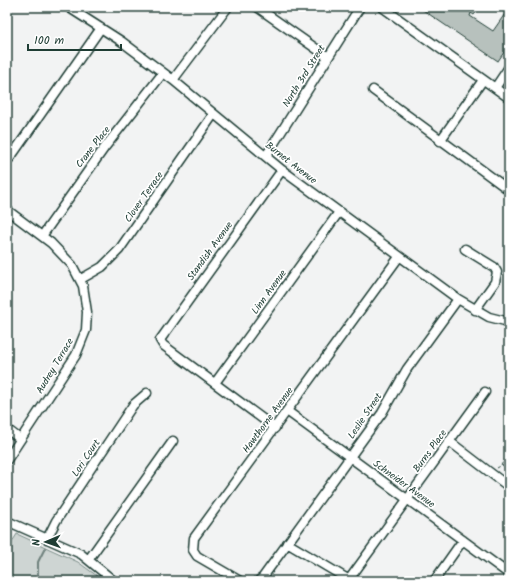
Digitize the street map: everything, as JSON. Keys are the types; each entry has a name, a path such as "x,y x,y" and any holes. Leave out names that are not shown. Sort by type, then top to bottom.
{"street":[{"path":"172,80 228,7"},
{"path":"257,7 328,57"},
{"name":"North 3rd Street","path":"266,156 360,7"},
{"path":"382,7 509,98"},
{"name":"Burnet Avenue","path":"73,8 163,73 282,170 458,300 489,317 509,322"},
{"path":"10,158 101,28"},
{"path":"495,88 509,67"},
{"name":"Crane Place","path":"42,236 101,152 163,73"},
{"path":"440,141 483,80"},
{"path":"373,90 440,141 509,190"},
{"name":"Clover Terrace","path":"81,279 102,267 119,250 213,115"},
{"name":"Standish Avenue","path":"215,383 163,345 160,340 282,170"},
{"name":"Audrey Terrace","path":"7,210 42,236 66,257 81,279 86,294 88,312 83,339 76,355 7,460"},
{"name":"Linn Avenue","path":"215,383 339,212"},
{"path":"465,249 494,268 497,272 495,282 475,310"},
{"name":"Hawthorne Avenue","path":"240,581 197,556 194,553 192,543 399,257"},
{"name":"Leslie Street","path":"287,543 382,413 407,369 458,300"},
{"path":"215,383 275,428"},
{"name":"Burns Place","path":"349,581 486,392"},
{"name":"Lori Court","path":"47,539 56,521 133,405 147,393"},
{"name":"Schneider Avenue","path":"287,411 509,574"},
{"path":"7,429 20,439"},
{"path":"89,559 172,442"},
{"path":"449,442 509,487"},
{"path":"7,522 89,559 114,581"},
{"path":"434,581 463,540"},
{"path":"258,581 287,543 349,581"}],"path":[{"path":"492,475 509,454"},
{"path":"500,466 505,466 509,469"}],"shaded area":[{"path":"17,534 78,562 104,581 7,581 7,550"}],"building":[{"path":"480,7 474,15 471,13 470,16 493,31 509,8 509,45 498,61 420,8"}],"waterway":[{"path":"38,581 38,562 45,548"}]}
